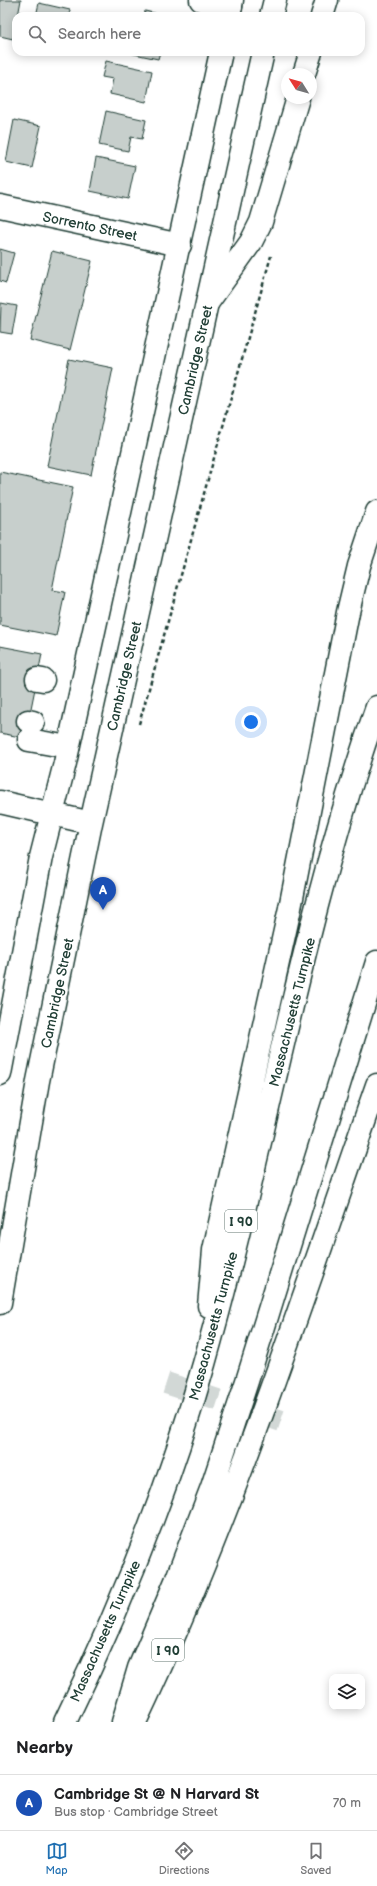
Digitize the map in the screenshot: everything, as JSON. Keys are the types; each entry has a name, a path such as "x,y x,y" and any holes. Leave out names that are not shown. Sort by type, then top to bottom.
{"main road":[{"path":"201,0 231,8"},
{"path":"272,12 275,0"},
{"path":"323,12 326,0"},
{"path":"0,1074 41,857 68,747 180,245 220,56"},
{"name":"Cambridge Street","path":"0,1303 38,1081 91,823 262,56"},
{"path":"306,68 310,56"},
{"path":"208,302 251,242 261,222 296,104"},
{"name":"Sorrento Street","path":"0,206 180,245"},
{"path":"204,1365 214,1250 290,908 348,612 359,566 377,512"},
{"name":"Massachusetts Turnpike","path":"65,1722 98,1653 130,1577 166,1481 204,1365 234,1250 327,870 354,776 377,707"},
{"path":"30,728 68,747"},
{"path":"0,802 91,823"},
{"path":"122,1722 139,1668 176,1581 214,1480 247,1381 377,962"},
{"name":"I 90","path":"135,1722 204,1568 236,1486 377,1085"}],"path":[{"path":"137,730 273,249"}],"building":[{"path":"0,0 21,0 19,12 12,12 12,39 0,36"},
{"path":"39,3 70,10 70,12 37,12"},
{"path":"144,56 159,56 158,59"},
{"path":"106,61 152,71 146,102 110,94 113,79 102,77"},
{"path":"106,111 146,120 142,139 131,137 128,151 99,145"},
{"path":"14,120 41,126 32,168 6,162"},
{"path":"96,158 135,166 128,199 90,191"},
{"path":"0,249 14,253 6,283 0,281"},
{"path":"52,251 92,261 70,350 30,340"},
{"path":"1,303 17,306 12,334 0,332"},
{"path":"69,359 113,368 91,475 47,466"},
{"path":"0,472 73,487 52,590 65,592 56,636 0,625"},
{"path":"0,646 42,654 25,738 0,733"}],"tunnel":[{"path":"166,1383 288,1423"}],"place":[{"name":"Cambridge St @ N Harvard St","path":"103,910"}]}
